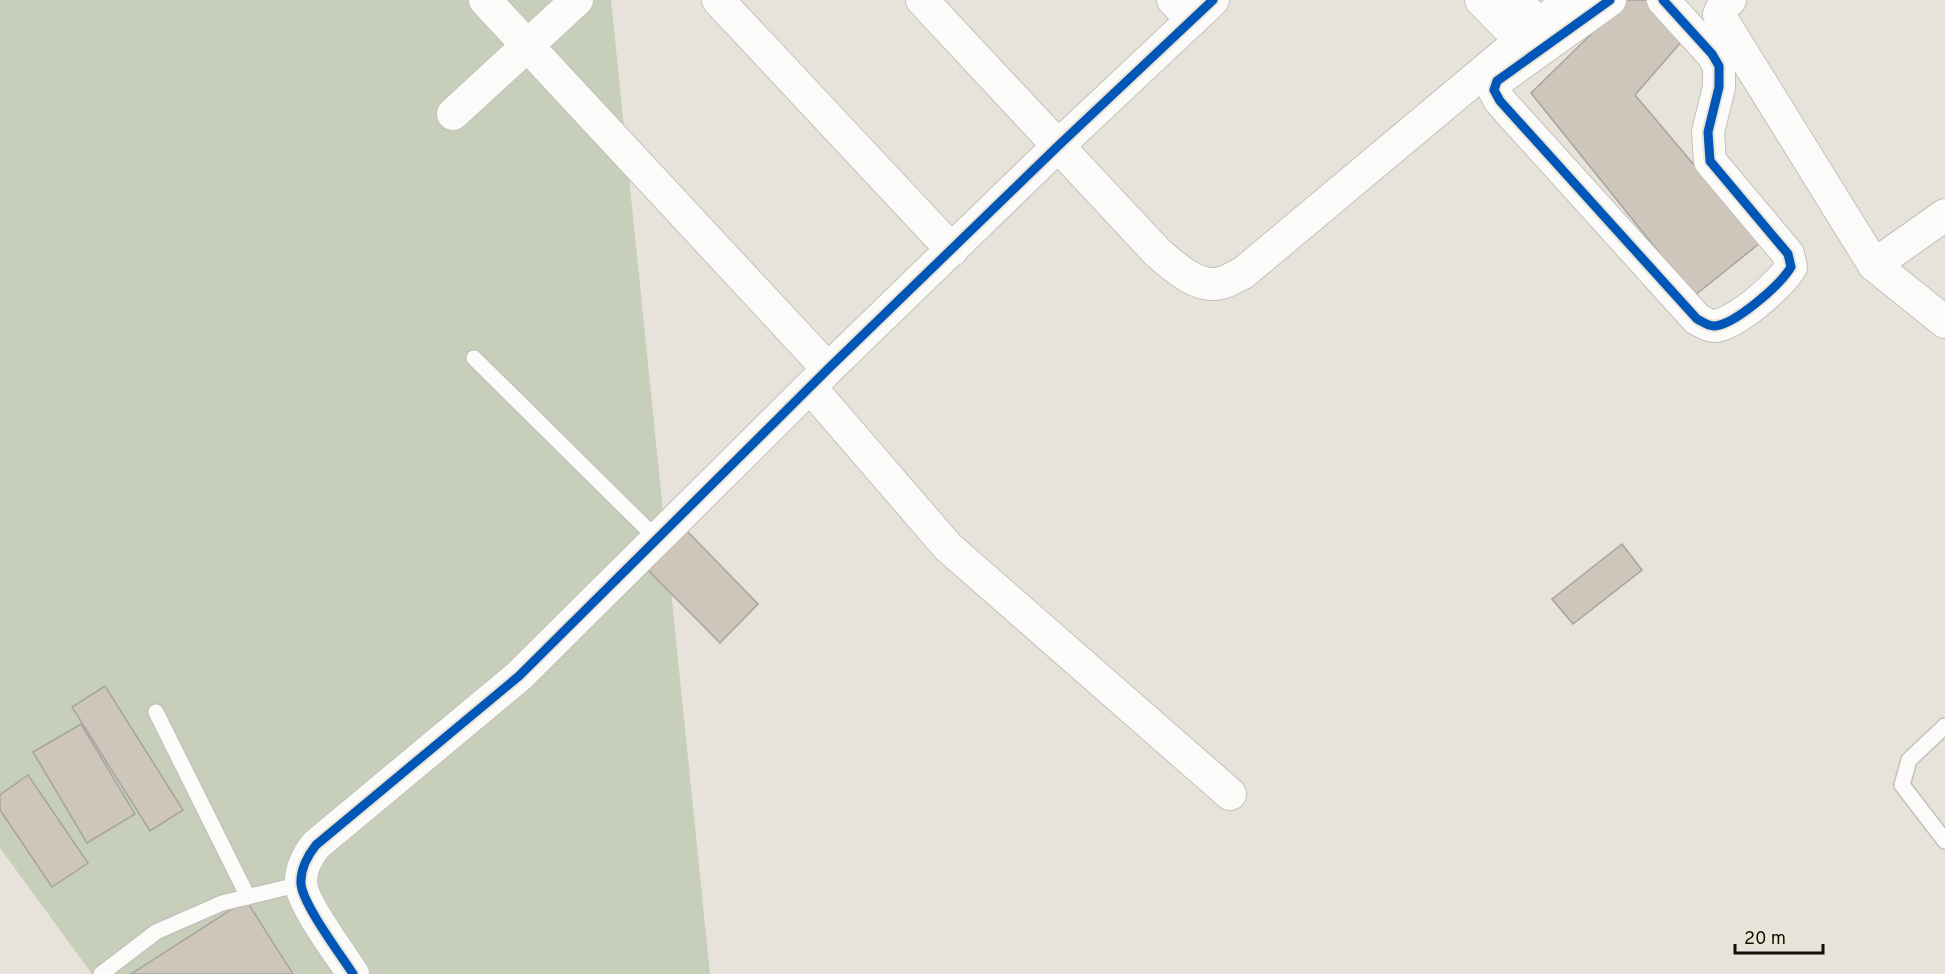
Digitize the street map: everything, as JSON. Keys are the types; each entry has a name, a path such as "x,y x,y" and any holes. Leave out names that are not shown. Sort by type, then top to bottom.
{"street":[{"path":"485,0 819,378 948,547 1230,794"},
{"path":"453,114 577,0"},
{"path":"718,0 952,250"},
{"path":"922,0 1158,253 1181,272 1198,281 1220,284 1243,273 1569,0"},
{"path":"1481,0 1530,33"},
{"path":"1517,0 1530,33"},
{"path":"1610,0 1497,81 1494,90 1500,101 1697,319 1711,327 1726,324 1783,280 1791,267 1788,254 1710,161 1708,132 1719,87 1719,66 1712,54 1663,0"},
{"path":"1730,0 1724,3 1719,15 1874,265 1945,322"},
{"path":"354,974 308,902 301,884 309,854 316,845 519,676 819,378 1058,146 1193,7"},
{"path":"1874,265 1945,215"}],"lane":[{"path":"474,358 657,539"},
{"path":"156,712 248,897"},
{"path":"1945,726 1909,760 1902,785 1945,841"},
{"path":"101,974 156,932 222,903 301,884"}],"green space":[{"path":"0,0 611,0 710,974 92,974 0,848"}],"building":[{"path":"1626,0 1647,0 1682,41 1635,95 1760,243 1694,296 1531,93"},
{"path":"687,531 758,604 720,643 648,570"},
{"path":"1622,544 1642,570 1573,624 1552,599"},
{"path":"105,686 183,810 150,831 72,707"},
{"path":"81,724 135,814 87,843 33,752"},
{"path":"28,775 88,863 52,887 0,810 0,795"},
{"path":"246,900 293,974 131,974"}],"cycle path":[{"path":"353,974 315,917 303,893 301,884 303,868 316,845 519,676 828,369 1058,146 1213,0"},
{"path":"1610,0 1497,81 1494,90 1500,101 1697,319 1714,326 1733,319 1757,302 1778,283 1791,267 1788,254 1710,161 1708,132 1719,87 1719,66 1712,54 1663,0"}]}
